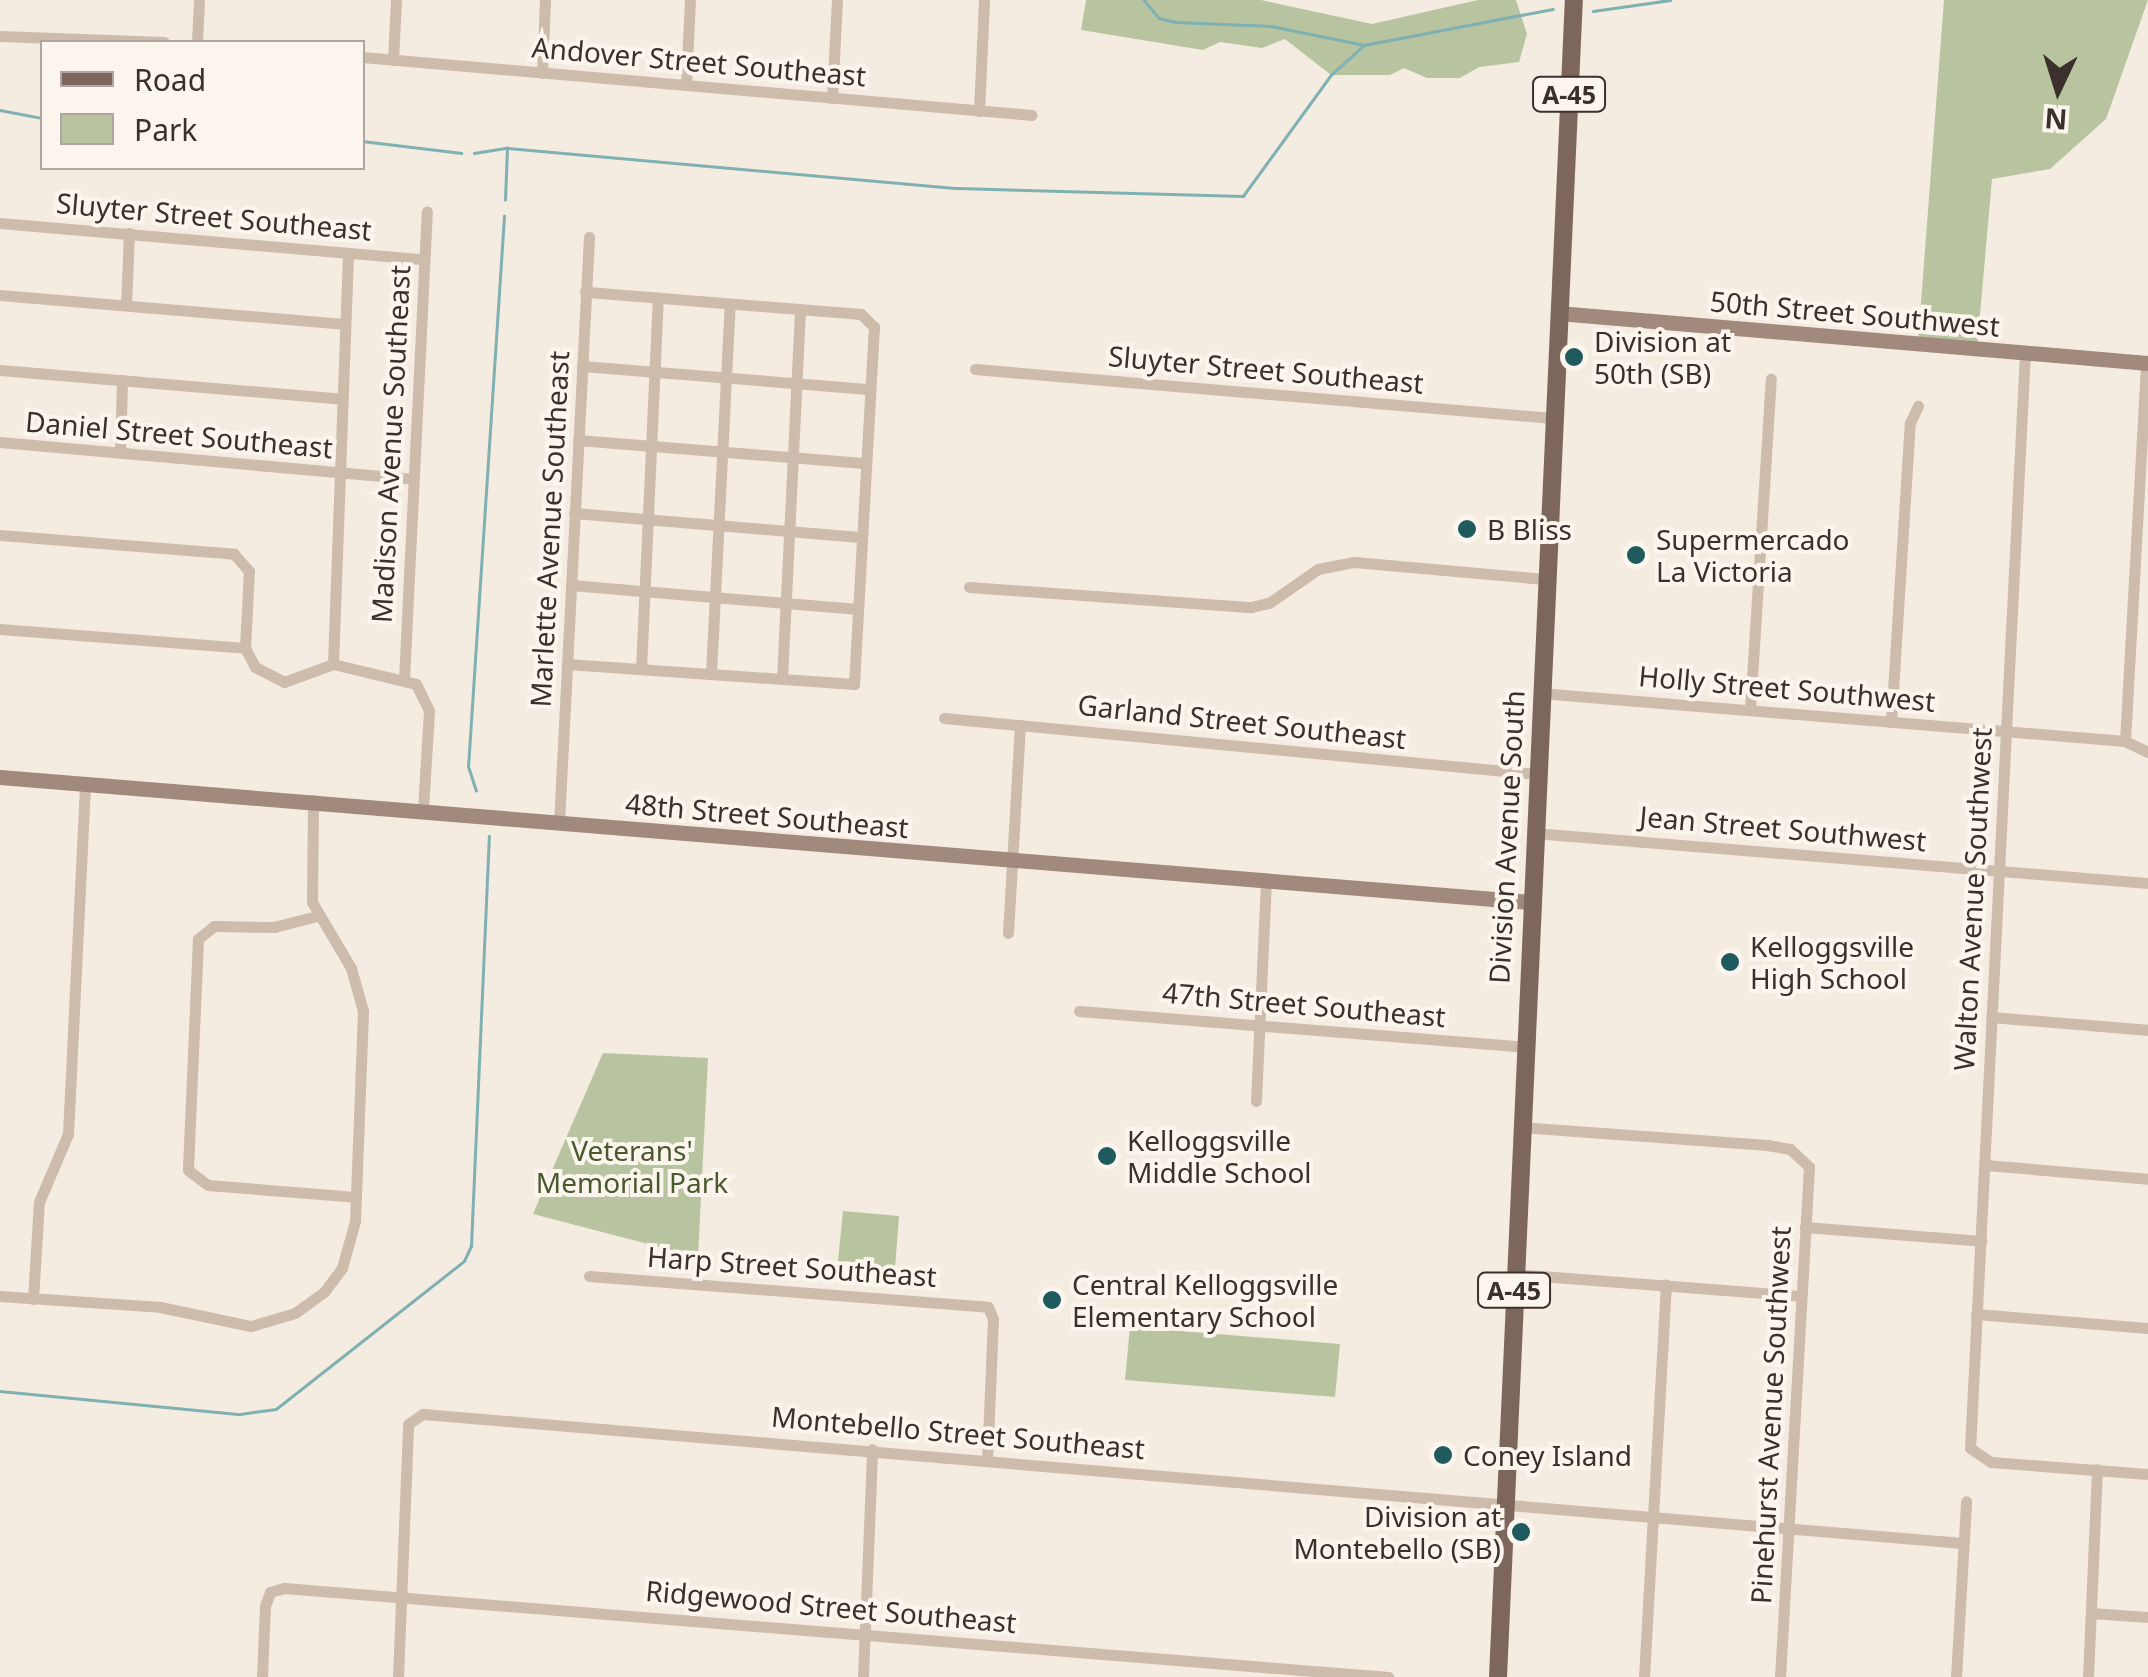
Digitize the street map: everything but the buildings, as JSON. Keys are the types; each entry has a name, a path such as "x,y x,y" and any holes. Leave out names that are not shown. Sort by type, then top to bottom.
{"main road":[{"name":"Division Avenue South","path":"1498,1677 1529,902 1573,9"}],"street":[{"path":"197,40 199,0"},
{"path":"393,60 396,0"},
{"path":"542,73 545,0"},
{"path":"686,84 690,0"},
{"path":"832,98 836,0"},
{"path":"979,110 984,0"},
{"path":"0,36 109,40"},
{"name":"Andover Street Southeast","path":"365,58 1032,115"},
{"name":"Madison Avenue Southeast","path":"404,679 427,212"},
{"name":"Sluyter Street Southeast","path":"0,223 424,260"},
{"path":"126,305 129,233"},
{"name":"Marlette Avenue Southeast","path":"559,823 588,237"},
{"path":"333,664 348,253"},
{"path":"567,664 854,684 874,327 860,314 586,292"},
{"path":"0,295 344,324"},
{"path":"641,669 658,298"},
{"path":"710,674 730,304"},
{"path":"782,679 800,309"},
{"name":"50th Street Southwest","path":"1558,312 2147,363"},
{"name":"Walton Avenue Southwest","path":"2025,352 1970,1448 1990,1462 2097,1469"},
{"path":"2125,741 2147,363"},
{"path":"582,366 870,389"},
{"name":"Sluyter Street Southeast","path":"975,369 1553,418"},
{"path":"0,370 342,399"},
{"path":"1750,710 1771,379"},
{"path":"120,452 122,380"},
{"path":"1891,722 1910,423 1918,406"},
{"path":"578,440 866,464"},
{"name":"Daniel Street Southeast","path":"0,442 414,479"},
{"path":"574,513 862,537"},
{"path":"0,535 234,554 248,571 245,648 255,667 284,682 333,664"},
{"path":"968,586 1251,607 1269,603 1318,568 1354,562 1546,579"},
{"path":"571,585 858,609"},
{"path":"0,629 245,648"},
{"path":"333,664 350,674 404,679 422,690 429,711 423,810"},
{"name":"Holly Street Southwest","path":"1540,694 2125,741 2148,752"},
{"name":"Garland Street Southeast","path":"944,718 1536,774"},
{"path":"1008,933 1020,724"},
{"name":"48th Street Southeast","path":"0,776 1529,902"},
{"path":"33,1298 39,1202 68,1134 85,784"},
{"path":"0,1296 178,1309 240,1326 295,1313 324,1292 348,1252 356,1196 362,1001 352,968 316,916 309,880 312,800"},
{"name":"Jean Street Southwest","path":"1534,832 2148,883"},
{"path":"1256,1101 1266,883"},
{"path":"316,916 274,928 214,926 198,939 188,1166 195,1180 356,1196"},
{"name":"47th Street Southeast","path":"1079,1011 1525,1047"},
{"path":"1991,1017 2148,1030"},
{"name":"Pinehurst Avenue Southwest","path":"1521,1127 1767,1146 1804,1158 1805,1227 1780,1677"},
{"path":"1986,1165 2148,1180"},
{"path":"1805,1227 1981,1241"},
{"path":"1515,1274 1799,1296"},
{"name":"Harp Street Southeast","path":"589,1276 990,1308 987,1460"},
{"path":"1644,1677 1666,1285"},
{"path":"1976,1314 2148,1328"},
{"name":"Montebello Street Southeast","path":"401,1596 408,1424 434,1414 872,1449 1506,1509 1963,1543"},
{"path":"863,1677 872,1449"},
{"path":"2088,1677 2097,1469 2148,1474"},
{"path":"1956,1677 1966,1500"},
{"name":"Ridgewood Street Southeast","path":"262,1677 270,1592 284,1588 1388,1677"},
{"path":"398,1677 401,1596"},
{"path":"2091,1613 2148,1617"}],"green space":[{"path":"1086,0 1261,0 1372,24 1478,0 1516,0 1527,34 1519,62 1479,67 1460,78 1427,78 1404,68 1390,75 1331,75 1285,39 1262,48 1220,42 1203,50 1081,30"},
{"path":"1944,0 2148,0 2106,119 2050,169 1992,179 1977,348 1918,342"},
{"name":"Veterans' Memorial Park","path":"603,1053 708,1058 698,1257 533,1214"},
{"path":"843,1211 899,1216 894,1280 836,1281"},
{"path":"1130,1327 1340,1344 1335,1397 1125,1380"}],"waterway":[{"path":"1144,0 1159,18 1176,22 1271,26 1364,45"},
{"path":"1593,11 1670,0"},
{"path":"474,153 507,148 957,188 1243,196 1331,75 1364,45 1553,9"},
{"path":"0,110 40,118"},
{"path":"365,141 461,153"},
{"path":"505,200 507,148"},
{"path":"476,791 468,767 504,216"},
{"path":"0,1391 240,1414 276,1409 464,1261 471,1246 489,836"}],"place":[{"name":"Division at 50th (SB)","path":"1574,357"},
{"name":"B Bliss","path":"1467,529"},
{"name":"Supermercado La Victoria","path":"1636,555"},
{"name":"Kelloggsville High School","path":"1730,962"},
{"name":"Kelloggsville Middle School","path":"1107,1156"},
{"name":"Central Kelloggsville Elementary School","path":"1052,1300"},
{"name":"Coney Island","path":"1443,1455"},
{"name":"Division at Montebello (SB)","path":"1521,1532"}]}
